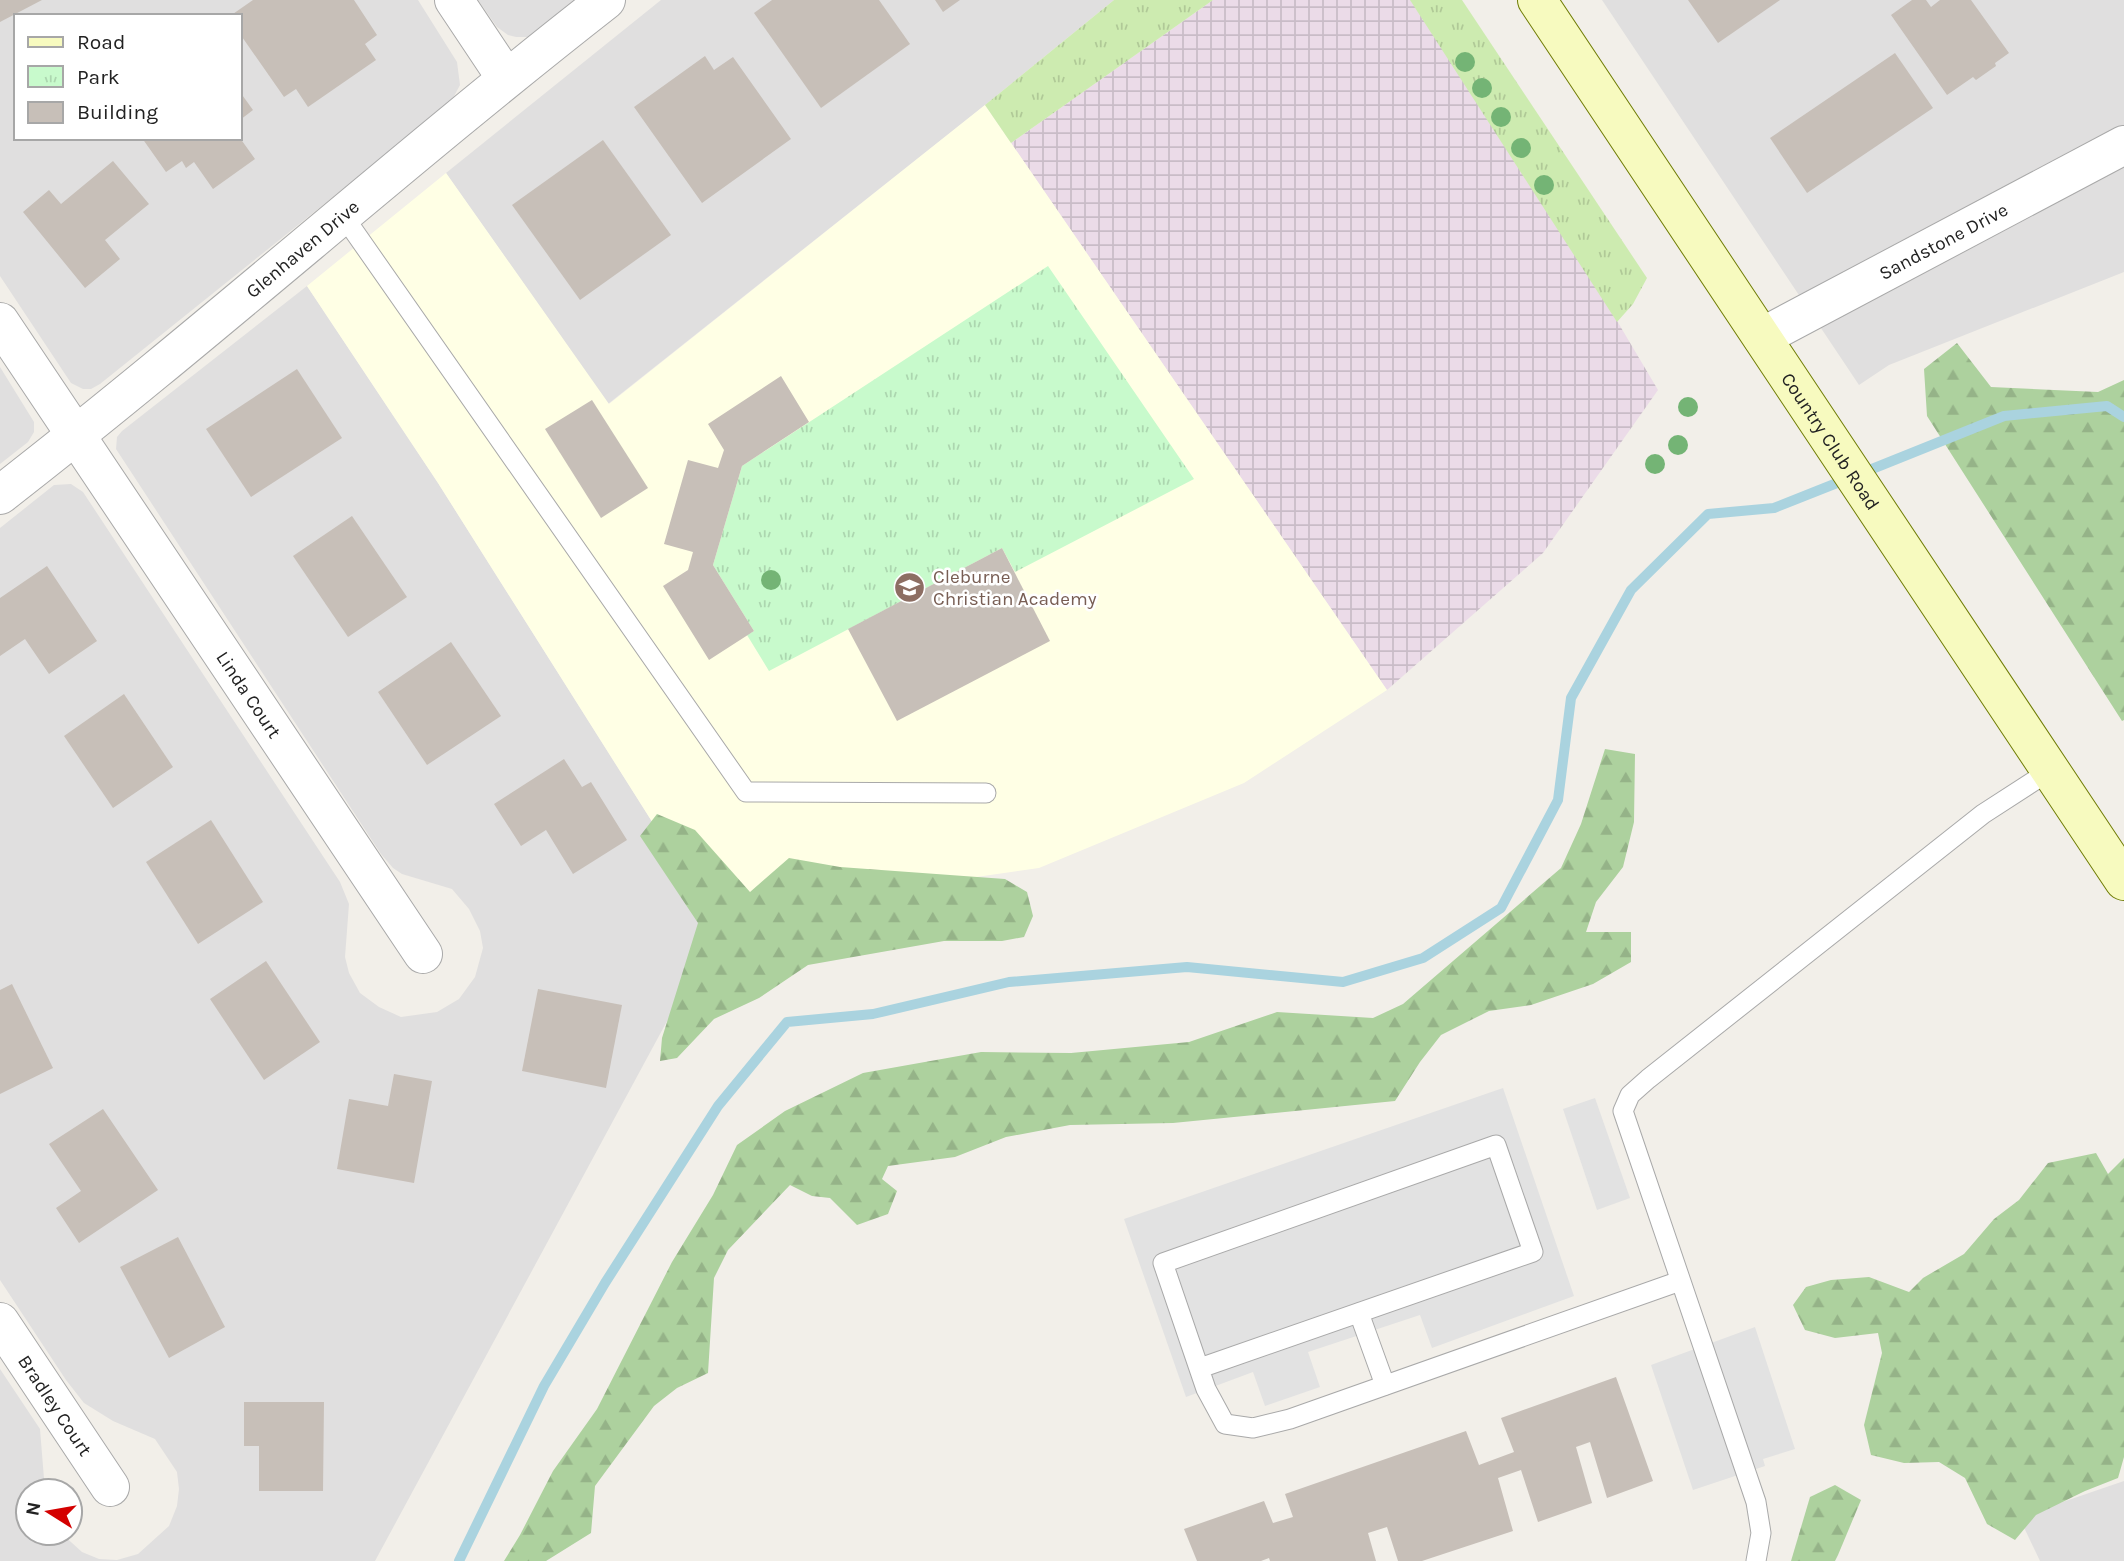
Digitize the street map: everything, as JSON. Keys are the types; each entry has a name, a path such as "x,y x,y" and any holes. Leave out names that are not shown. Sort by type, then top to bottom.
{"main road":[{"name":"Country Club Road","path":"1537,0 2124,881"}],"street":[{"path":"454,0 506,78"},
{"name":"Glenhaven Drive","path":"0,495 76,436 506,78 606,0"},
{"name":"Sandstone Drive","path":"1762,337 2124,145"},
{"name":"Linda Court","path":"0,322 423,954"},
{"name":"Bradley Court","path":"0,1322 110,1487"}],"lane":[{"path":"342,214 746,792 986,793"},
{"path":"1756,1561 1760,1534 1756,1502 1623,1111 1630,1095 1983,814 2050,770"},
{"path":"1200,1368 1533,1252 1496,1145 1163,1263 1206,1389 1225,1424 1253,1428 1290,1419 1680,1281"},
{"path":"1359,1313 1385,1385"}],"shaded area":[{"path":"0,0 418,0 457,62 460,85 452,100 100,384 91,389 83,389 71,383 0,276"},
{"path":"478,0 578,0 538,32 528,37 516,37 497,27"},
{"path":"661,0 1114,0 608,404 446,173"},
{"path":"1213,0 1411,0 1610,309 1658,390 1543,553 1387,690 1011,143"},
{"path":"1602,0 2124,0 2124,272 1889,365 1859,385"},
{"name":"Cleburne Christian Academy","path":"985,105 1387,690 1244,783 1039,868 711,915 438,483 307,286 446,173 609,404"},
{"path":"307,286 438,483 711,915 686,986 375,1561 0,1561 0,1369 40,1429 44,1477 14,1477 14,1547 76,1547 99,1559 117,1560 138,1554 169,1526 177,1506 179,1489 177,1472 155,1439 113,1421 84,1403 0,1280 0,528 54,485 71,484 83,492 340,882 349,904 345,957 349,973 360,993 379,1007 401,1017 437,1012 459,999 475,977 483,948 480,931 469,909 452,889 402,874 381,854 116,449 117,437"},
{"path":"0,367 34,422 34,432 28,442 0,464"},
{"path":"1503,1088 1574,1296 1432,1348 1420,1315 1308,1352 1320,1387 1265,1406 1253,1372 1186,1397 1124,1219"},
{"path":"1595,1098 1630,1198 1597,1210 1563,1109"},
{"path":"1755,1327 1795,1449 1763,1459 1765,1466 1693,1490 1651,1365"},
{"path":"2124,1481 2124,1561 2040,1561 2019,1517"}],"green space":[{"path":"1114,0 1213,0 1011,143 985,105"},
{"path":"1410,0 1462,0 1647,278 1633,304 1617,322"},
{"path":"1048,266 1194,479 1015,572 1002,548 769,671 747,635 754,631 713,565 742,466"},
{"path":"1957,343 1991,387 2098,392 2124,380 2122,721 1927,416 1924,369"},
{"path":"1605,749 1635,754 1634,822 1623,867 1596,902 1586,932 1631,932 1631,962 1593,984 1531,1005 1489,1011 1441,1035 1395,1101 1173,1123 1070,1125 1006,1137 955,1157 888,1166 882,1179 897,1191 888,1214 857,1225 830,1198 812,1196 790,1185 728,1250 714,1278 708,1373 677,1388 654,1406 595,1486 591,1533 546,1561 504,1561 553,1471 597,1409 672,1262 713,1195 737,1145 785,1111 863,1073 981,1052 1071,1053 1189,1042 1277,1012 1373,1018 1403,1004 1561,868 1581,824"},
{"path":"657,814 695,830 750,892 789,858 840,867 1005,879 1027,892 1033,916 1024,937 1002,941 944,941 808,965 759,998 714,1019 677,1058 660,1061 662,1038 698,923 640,836"},
{"path":"2096,1153 2108,1174 2124,1158 2124,1457 2118,1478 2036,1515 2015,1540 1987,1524 1965,1478 1939,1462 1904,1463 1871,1455 1864,1425 1882,1353 1878,1333 1835,1338 1805,1330 1793,1305 1806,1287 1831,1280 1869,1277 1909,1292 1923,1278 1964,1254 1994,1219 2019,1200 2048,1163"},
{"path":"1835,1485 1861,1500 1835,1561 1791,1561 1810,1497"}],"building":[{"path":"0,0 42,0 14,14 0,22"},
{"path":"253,0 354,0 377,35 365,44 376,60 308,107 296,89 284,97 242,37 242,14 233,14"},
{"path":"772,0 879,0 910,44 821,108 754,13"},
{"path":"935,0 960,0 943,12"},
{"path":"1688,0 1780,0 1718,43"},
{"path":"1912,0 1926,0 1931,7 1940,0 1971,0 2009,53 1976,80 1973,77 1947,95 1891,15"},
{"path":"1895,53 1933,108 1807,193 1770,138"},
{"path":"705,56 714,70 733,57 791,139 702,203 634,107"},
{"path":"242,95 253,110 242,118"},
{"path":"143,140 241,140 255,159 213,189 194,162 186,168 182,161 166,172"},
{"path":"603,140 671,235 580,300 512,205"},
{"path":"113,161 149,204 105,240 120,259 85,288 23,212 49,190 61,204"},
{"path":"297,369 342,438 251,497 206,429"},
{"path":"781,376 809,422 742,466 713,565 754,631 709,660 663,586 688,570 693,552 664,544 688,460 718,468 724,450 708,424"},
{"path":"592,400 648,488 601,518 545,429"},
{"path":"352,516 407,597 348,637 293,556"},
{"path":"1002,548 1050,641 897,721 848,629"},
{"path":"47,566 97,641 49,674 25,639 0,656 0,598"},
{"path":"451,642 501,716 427,765 378,692"},
{"path":"124,694 173,767 113,808 64,736"},
{"path":"564,759 582,787 591,782 627,840 573,874 546,830 521,846 494,804"},
{"path":"211,820 263,902 198,944 146,862"},
{"path":"266,961 320,1042 264,1080 210,999"},
{"path":"12,984 53,1068 0,1094 0,990"},
{"path":"538,989 622,1005 606,1088 522,1071"},
{"path":"394,1074 432,1081 414,1183 337,1169 349,1099 388,1106"},
{"path":"103,1109 158,1190 79,1243 56,1208 81,1191 49,1144"},
{"path":"178,1237 225,1327 169,1358 120,1267"},
{"path":"1616,1377 1653,1481 1607,1498 1590,1442 1576,1447 1592,1503 1538,1522 1521,1470 1498,1478 1513,1531 1422,1561 1398,1561 1387,1527 1368,1533 1376,1561 1270,1561 1269,1558 1261,1561 1197,1561 1184,1529 1264,1501 1273,1523 1293,1517 1285,1494 1466,1431 1479,1465 1514,1452 1501,1418"},
{"path":"244,1402 324,1402 323,1491 259,1491 259,1446 244,1446"}],"waterway":[{"path":"1862,473 2004,416 2107,406 2124,417"},
{"path":"459,1561 544,1386 605,1283 718,1106 787,1022 873,1014 1009,982 1187,967 1343,982 1423,958 1501,908 1558,800 1571,698 1631,590 1708,514 1774,508 1847,479"}],"place":[{"name":"Cleburne Christian Academy","path":"910,587"}]}
